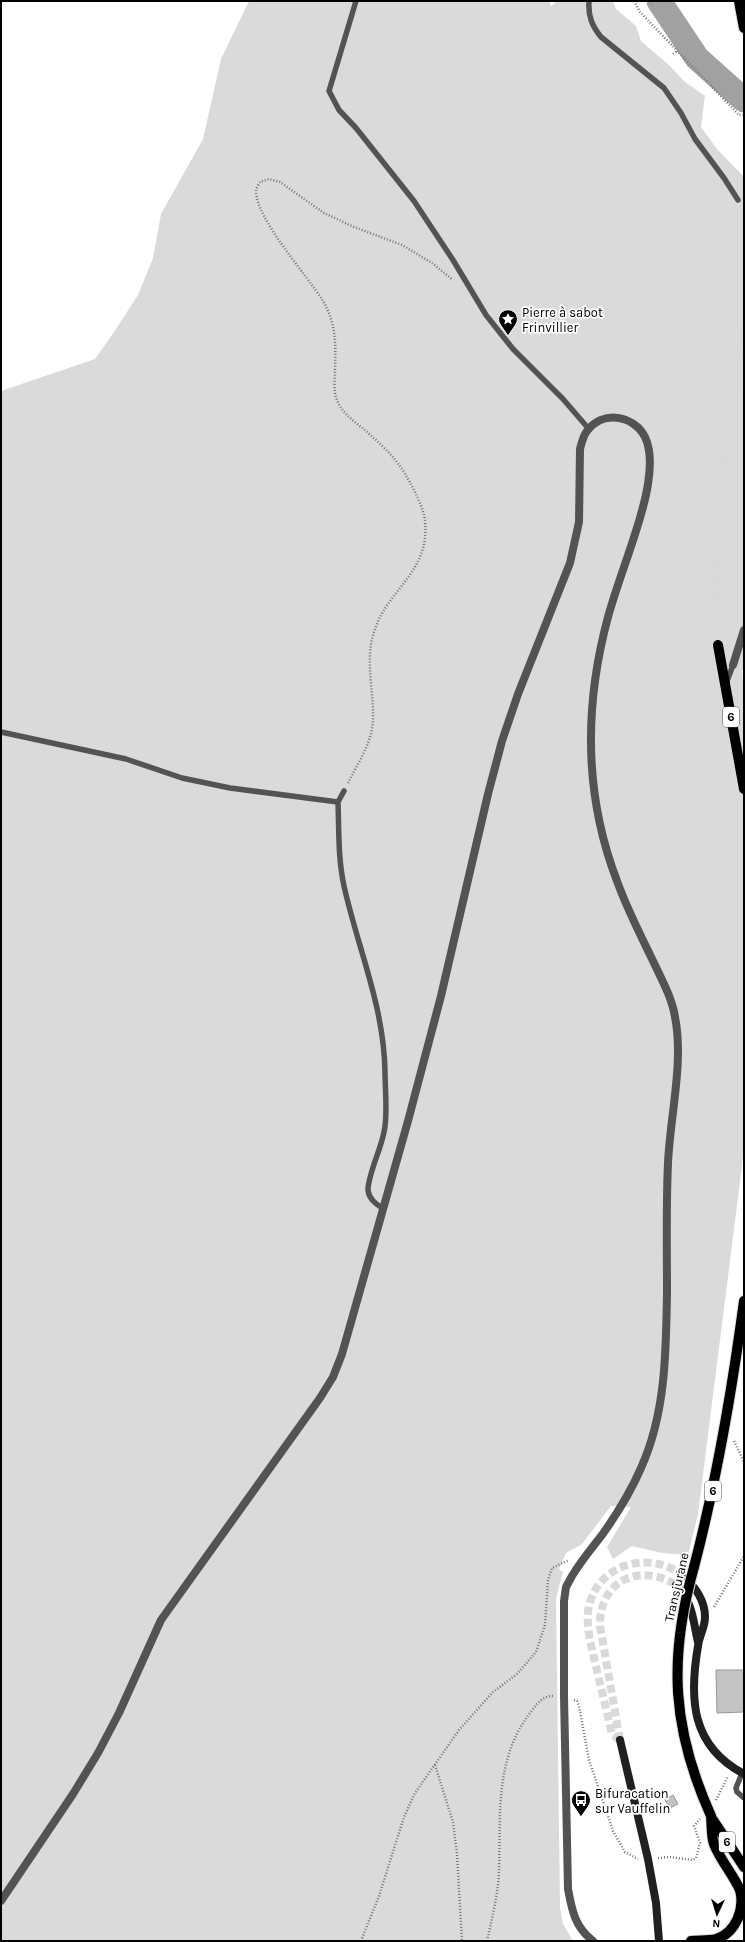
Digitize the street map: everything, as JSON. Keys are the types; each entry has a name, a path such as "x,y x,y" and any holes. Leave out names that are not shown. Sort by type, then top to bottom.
{"main road":[{"path":"739,1 744,28"},
{"name":"6","path":"718,645 744,789"},
{"name":"Transjurane","path":"744,1301 734,1376 719,1465 680,1626 677,1657 677,1686 680,1715 688,1758 709,1813 744,1867"},
{"path":"680,1573 688,1580 700,1596 705,1616 704,1626 698,1642 693,1687 695,1712 698,1723 707,1741 731,1771 743,1774"},
{"path":"676,1585 683,1592 689,1602 698,1642"},
{"path":"620,1740 648,1860 656,1903 659,1941"},
{"path":"691,1941 714,1939 728,1933 738,1921 743,1902 740,1891 714,1844 709,1813"}],"street":[{"path":"1,1901 73,1794 98,1753 119,1713 161,1620 320,1398 333,1377 353,1317 442,996 488,794 502,741 518,694 570,563 579,522 580,448 583,438 588,428 598,421 610,418 621,418 632,422 640,429 649,448 650,465 642,510 618,584 598,660 593,695 590,735 594,790 607,855 618,886 665,987 674,1011 678,1048 669,1143 666,1348 660,1402 650,1444 642,1467 617,1513 580,1563 566,1587 564,1601 564,1696 568,1889 575,1920 585,1935 593,1941"},
{"path":"733,665 744,630"}],"lane":[{"path":"356,1 329,91 339,110 356,128 414,201 453,260 486,315 513,349 563,399 588,428"},
{"path":"589,1 591,23 601,38 664,88 681,113 695,139 724,178 738,200"},
{"path":"726,685 733,665"},
{"path":"1,732 126,759 182,778 230,788 262,794 306,796 338,802"},
{"path":"344,791 338,802 339,847 344,886 371,981 381,1030 385,1070 384,1130 377,1159 370,1178 368,1191 371,1199 382,1208"},
{"path":"743,1774 736,1788 737,1792 744,1798"}],"path":[{"path":"634,1 640,12 677,51 739,115 743,115"},
{"path":"673,54 677,51"},
{"path":"344,791 371,737 373,720 370,652 374,631 381,612 409,580 419,561 425,540 425,520 420,503 404,469 386,449 345,412 337,400 334,386 335,332 331,316 322,300 276,236 266,219 256,190 260,182 269,179 280,182 324,212 354,227 402,245 432,263 454,281 466,282"},
{"path":"705,1616 714,1608 744,1556"},
{"path":"361,1941 379,1896 404,1817 415,1793 459,1730 493,1692 517,1674 536,1652 545,1625 548,1580 552,1568 569,1560 580,1563"},
{"path":"487,1941 496,1899 499,1872 502,1786 506,1758 512,1741 538,1701 550,1696 564,1696 577,1701 589,1760 614,1831 625,1852 635,1859 648,1860 669,1857 693,1860 696,1858 700,1843 694,1826 709,1813 731,1771"},
{"path":"435,1765 454,1829 457,1854 462,1941"}],"shaded area":[{"path":"249,1 549,1 551,6 557,1 613,1 616,9 636,26 641,41 669,65 685,82 705,96 701,127 717,149 744,177 744,670 742,671 744,683 744,1150 698,1514 688,1555 662,1553 632,1546 613,1559 607,1547 631,1507 611,1506 582,1544 566,1553 559,1569 563,1572 556,1598 560,1907 563,1924 573,1941 1,1941 1,391 95,359 138,295 153,258 161,214 203,139 221,59"}],"building":[{"path":"716,1670 744,1670 744,1712 717,1713"},
{"path":"673,1795 678,1804 670,1808 665,1800"}],"waterway":[{"path":"659,1 697,58 744,100"}],"tunnel":[{"path":"718,645 715,607 714,526 744,329"},
{"path":"620,1740 612,1734 590,1641 588,1626 590,1602 596,1589 605,1578 615,1570 628,1565 654,1563 680,1573"},
{"path":"620,1740 600,1626 601,1610 606,1597 614,1587 624,1580 635,1576 648,1575 662,1578 676,1585"}],"place":[{"name":"Pierre à sabot Frinvillier","path":"508,336"},
{"name":"Bifuracation sur Vauffelin","path":"581,1817"}]}
